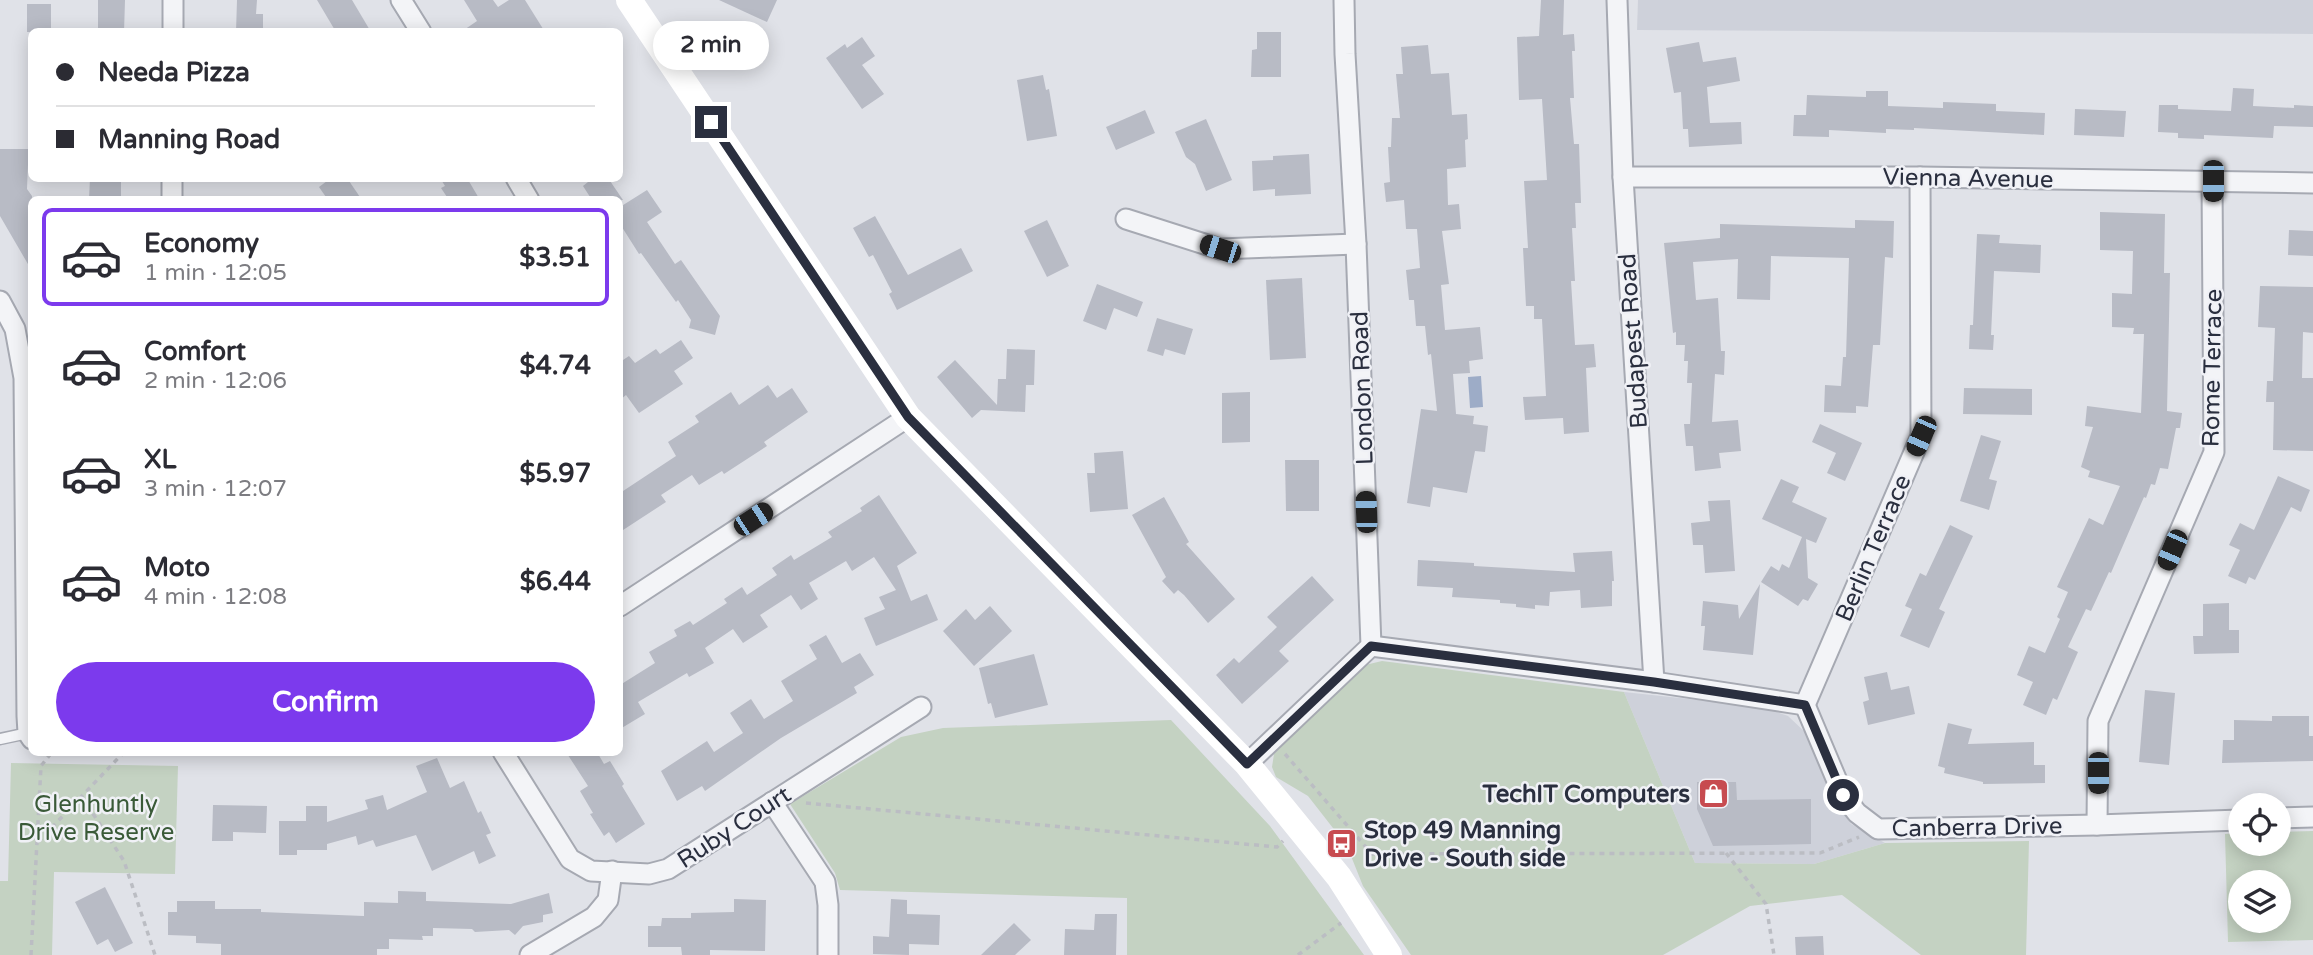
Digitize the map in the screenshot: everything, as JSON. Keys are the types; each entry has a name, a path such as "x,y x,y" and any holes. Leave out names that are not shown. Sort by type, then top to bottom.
{"street":[{"path":"173,0 173,28"},
{"path":"401,0 418,28"},
{"name":"London Road","path":"1345,0 1345,54 1356,244 1371,646"},
{"name":"Budapest Road","path":"1617,0 1623,177 1654,682"},
{"path":"637,3 908,417 1247,764 1339,877 1389,955"},
{"name":"Vienna Avenue","path":"1623,177 1920,177 2313,183"},
{"name":"Berlin Terrace","path":"1805,705 1921,436 1920,177"},
{"name":"Rome Terrace","path":"2097,825 2098,721 2214,452 2213,181"},
{"path":"1126,219 1220,249 1356,244"},
{"path":"0,301 15,329 24,378 28,617"},
{"path":"623,604 908,417"},
{"path":"1247,764 1371,646 1654,682 1805,705"},
{"name":"Canberra Drive","path":"1805,705 1843,795 1857,813 1878,829 2228,820"},
{"name":"Ruby Court","path":"506,756 570,859 590,871 649,874 668,869 921,708"},
{"path":"772,802 825,882 828,955"},
{"path":"2291,818 2313,817"},
{"path":"530,955 594,917 608,900 612,871"}],"lane":[{"path":"0,738 28,736"}],"path":[{"path":"1272,739 1372,854 1820,853 1878,829"},
{"path":"31,955 41,766 49,756"},
{"path":"37,843 120,756"},
{"path":"795,787 807,805 1277,847 1298,827"},
{"path":"82,797 124,862 155,955"},
{"path":"1726,853 1766,904 1774,955"},
{"path":"1298,955 1359,909"}],"shaded area":[{"path":"1638,0 2313,0 2313,34 1637,30"},
{"path":"1624,692 1763,707 1788,716 1806,733 1833,798 1851,824 1885,843 1814,864 1695,863"}],"green space":[{"path":"1382,661 1624,692 1695,863 1814,864 1885,843 2029,841 2026,955 1921,955 1842,895 1750,906 1663,955 1411,955 1363,886 1347,846 1308,796 1276,777 1272,767 1274,754 1361,666"},
{"path":"1171,720 1270,826 1364,955 1127,955 1127,898 840,890 835,873 790,804 901,737 943,728"},
{"name":"Glenhuntly Drive Reserve","path":"11,763 178,766 175,874 54,872 52,955 0,955 0,881 8,881"},
{"path":"2313,831 2313,940 2228,942 2225,834 2228,834 2228,856 2291,856 2291,832"}],"water":[{"path":"1481,376 1483,407 1470,408 1468,377"}],"building":[{"path":"98,0 125,0 124,28 98,28"},
{"path":"237,0 257,0 256,14 263,14 263,28 236,28"},
{"path":"317,0 352,0 369,28 334,28"},
{"path":"464,0 493,0 498,7 509,0 525,0 542,28 467,28 477,21"},
{"path":"719,0 777,0 767,22"},
{"path":"1541,0 1564,0 1563,35 1574,34 1574,98 1570,98 1574,144 1579,144 1581,203 1575,203 1576,228 1572,228 1575,281 1571,281 1575,345 1594,344 1596,367 1586,368 1589,432 1564,434 1563,418 1525,420 1523,397 1546,396 1542,319 1534,319 1534,306 1526,306 1523,248 1528,248 1524,181 1547,180 1542,99 1519,100 1517,37 1539,36"},
{"path":"27,4 51,4 51,28 28,28 27,32"},
{"path":"1257,32 1281,32 1281,77 1251,77 1252,50 1257,49"},
{"path":"862,37 875,56 862,65 884,94 862,109 826,58 845,44 847,48"},
{"path":"1699,42 1703,62 1736,57 1740,81 1707,87 1710,123 1741,122 1742,144 1689,147 1688,129 1683,129 1681,92 1674,93 1666,48"},
{"path":"1428,45 1431,74 1449,73 1452,115 1467,114 1466,167 1447,169 1448,205 1459,204 1461,229 1442,231 1449,284 1441,285 1445,330 1480,327 1483,359 1469,361 1470,373 1453,374 1456,414 1474,416 1473,424 1488,426 1485,452 1475,451 1467,493 1433,487 1430,507 1407,503 1421,409 1437,411 1425,326 1416,326 1414,300 1409,300 1406,270 1420,268 1417,229 1406,229 1404,200 1386,202 1384,183 1390,182 1388,147 1391,147 1392,118 1400,118 1396,74 1403,74 1401,47"},
{"path":"1043,75 1046,90 1049,89 1057,136 1027,141 1017,80"},
{"path":"2233,88 2254,89 2253,106 2313,106 2313,127 2274,126 2273,138 2204,135 2204,139 2178,138 2178,133 2158,132 2159,105 2178,105 2178,109 2231,111"},
{"path":"1866,91 1888,91 1888,106 1943,108 1943,102 1996,104 1996,111 2045,113 2044,135 1914,128 1886,129 1886,133 1829,130 1829,137 1793,136 1794,115 1806,115 1807,95 1866,97"},
{"path":"2075,109 2126,111 2124,137 2074,135"},
{"path":"1145,110 1155,133 1116,150 1106,127"},
{"path":"1206,119 1232,180 1206,191 1195,164 1186,157 1175,132"},
{"path":"0,149 28,149 27,189 32,196 28,196 28,264 0,216"},
{"path":"1309,154 1311,194 1275,196 1275,189 1253,191 1252,161 1273,160 1273,156"},
{"path":"90,182 121,182 121,196 89,196"},
{"path":"326,182 350,182 359,196 325,196 319,187"},
{"path":"442,182 469,182 478,196 446,196 441,188 445,186"},
{"path":"588,182 611,182 620,196 589,196 583,186"},
{"path":"647,190 662,212 647,222 675,264 681,260 720,316 715,335 689,328 691,320 678,300 676,302 623,229 623,205"},
{"path":"2100,212 2165,214 2164,273 2170,273 2167,411 2182,413 2180,428 2176,428 2168,469 2160,468 2155,485 2151,484 2146,498 2144,497 2111,573 2109,572 2091,611 2086,609 2068,647 2078,652 2057,700 2053,698 2046,715 2023,705 2033,682 2017,675 2029,646 2045,653 2068,592 2057,587 2089,518 2103,525 2120,486 2088,477 2090,471 2081,467 2093,427 2085,426 2087,406 2141,413 2144,334 2133,334 2134,328 2112,327 2112,293 2132,294 2133,251 2100,250"},
{"path":"875,216 908,275 961,248 973,271 897,310 889,294 892,292 873,255 869,257 853,228"},
{"path":"1047,220 1069,266 1047,277 1024,231"},
{"path":"1855,220 1894,221 1893,258 1885,257 1880,345 1873,345 1868,407 1856,406 1856,413 1824,412 1825,385 1841,386 1843,357 1846,357 1849,258 1771,256 1770,300 1737,299 1738,259 1693,262 1696,300 1718,298 1721,351 1725,351 1724,375 1715,374 1712,422 1738,420 1741,451 1719,453 1721,468 1695,471 1693,446 1686,446 1684,424 1690,424 1692,383 1687,383 1688,361 1684,361 1685,345 1676,345 1676,332 1673,333 1664,243 1720,238 1720,224 1855,228"},
{"path":"2289,230 2313,231 2313,256 2288,255"},
{"path":"1977,234 2000,235 1999,243 2041,245 2040,273 1994,271 1991,335 1994,335 1993,350 1969,349 1970,325 1973,325"},
{"path":"1302,278 1306,358 1270,360 1266,280"},
{"path":"1097,284 1143,302 1137,317 1114,308 1106,330 1083,321"},
{"path":"2260,286 2313,287 2313,333 2303,332 2302,378 2313,378 2313,451 2273,450 2274,402 2266,402 2267,381 2273,381 2275,328 2258,327"},
{"path":"1157,318 1193,329 1185,355 1165,349 1163,356 1147,351"},
{"path":"681,340 693,358 674,371 683,384 639,413 626,395 623,398 623,360 629,356 635,363 656,349 660,354"},
{"path":"1007,349 1035,350 1034,385 1026,385 1025,412 981,410 972,418 937,377 955,360 997,405 998,379 1006,379"},
{"path":"768,385 777,398 792,388 808,412 764,442 767,446 724,474 722,471 699,485 692,475 661,495 666,502 623,530 623,491 676,456 668,442 699,422 695,416 731,392 739,405"},
{"path":"1964,388 2032,389 2032,415 1963,414"},
{"path":"1250,392 1250,442 1222,443 1222,393"},
{"path":"1820,424 1862,443 1845,481 1827,473 1836,453 1812,442"},
{"path":"1981,435 2001,441 1989,479 1997,481 1989,510 1960,501"},
{"path":"1123,451 1128,509 1090,512 1087,473 1095,473 1094,453"},
{"path":"1285,460 1319,460 1319,511 1286,511"},
{"path":"2278,476 2310,490 2301,512 2291,507 2255,580 2249,577 2246,584 2228,576 2240,550 2229,545 2240,523 2254,530"},
{"path":"1781,479 1799,487 1792,502 1827,518 1816,543 1806,539 1808,578 1818,584 1808,601 1803,599 1798,606 1761,582 1771,566 1779,571 1782,564 1789,568 1802,537 1762,519"},
{"path":"879,495 917,553 897,566 911,601 927,594 938,620 876,646 864,618 885,609 879,597 896,590 874,557 852,571 846,561 809,583 818,599 801,610 791,595 760,615 768,627 743,643 733,629 705,648 714,663 689,677 687,673 638,702 645,714 623,727 623,683 655,663 649,652 677,636 674,630 690,621 693,625 727,603 724,599 742,587 747,595 777,575 772,568 791,555 794,560 832,537 828,532 862,511 860,508"},
{"path":"1164,497 1189,542 1186,544 1235,599 1208,623 1184,595 1178,590 1174,594 1162,581 1166,577 1132,515"},
{"path":"1730,500 1735,571 1705,573 1703,545 1693,545 1691,523 1710,521 1708,501"},
{"path":"1950,525 1973,536 1939,609 1945,612 1929,648 1900,636 1912,609 1905,606 1920,573 1926,576"},
{"path":"1612,551 1612,606 1581,608 1580,590 1550,592 1549,606 1535,605 1535,609 1500,603 1500,600 1452,597 1453,588 1417,586 1418,560 1575,572 1573,553"},
{"path":"1312,576 1334,600 1279,651 1289,661 1242,704 1216,675 1234,658 1239,663 1277,627 1267,617"},
{"path":"1760,584 1753,655 1703,650 1703,601 1738,605 1739,619"},
{"path":"2229,603 2229,630 2239,630 2239,653 2194,654 2193,636 2203,636 2203,604"},
{"path":"990,606 1012,631 974,666 943,631 966,609 975,620"},
{"path":"826,635 842,663 860,653 874,675 854,687 857,693 781,738 705,791 702,786 677,801 661,771 707,741 714,752 743,733 730,713 751,699 764,719 793,701 781,681 817,659 809,645"},
{"path":"1034,654 1048,705 995,718 991,703 988,704 979,668"},
{"path":"1887,672 1891,690 1909,686 1915,714 1868,725 1863,702 1869,700 1864,677"},
{"path":"2145,690 2175,693 2169,765 2139,762"},
{"path":"2272,716 2309,716 2309,736 2313,736 2313,761 2222,763 2223,740 2234,740 2234,720 2272,721"},
{"path":"1948,723 1972,729 1968,744 2034,742 2034,765 2045,765 2045,783 1983,784 1944,773 1945,768 1938,766"},
{"path":"569,756 599,756 604,764 610,761 645,824 616,843 609,832 604,836 580,791 588,786"},
{"path":"437,758 450,788 464,781 478,813 481,811 491,833 486,835 496,856 479,864 474,851 432,871 416,835 376,847 373,840 358,845 356,836 327,844 327,850 297,850 297,855 279,855 279,821 306,821 306,806 327,806 327,822 368,809 365,800 383,795 387,810 427,792 416,766"},
{"path":"1697,782 1736,782 1737,800 1811,799 1811,844 1713,846 1697,809"},
{"path":"213,805 267,806 266,833 233,832 233,841 212,841"},
{"path":"105,887 133,943 115,952 108,939 97,945 75,902"},
{"path":"398,891 426,892 426,901 511,904 549,893 553,913 543,915 543,922 523,926 515,935 509,930 475,932 472,929 433,928 433,936 422,936 423,940 389,939 389,949 377,949 377,955 221,955 221,944 196,943 196,936 168,935 168,912 177,912 177,901 215,901 215,909 261,909 261,912 364,916 364,902 398,903"},
{"path":"734,899 766,900 765,951 710,950 710,955 682,955 681,947 648,947 648,926 661,926 662,918 691,918 691,913 734,912"},
{"path":"891,899 907,900 907,914 940,915 939,945 909,944 909,955 873,954 873,936 889,937"},
{"path":"1095,914 1117,914 1116,955 1064,955 1065,929 1094,930"},
{"path":"1014,923 1031,940 1015,955 981,955"},
{"path":"1823,936 1824,955 1796,955 1795,937"}],"place":[{"name":"TechIT Computers","path":"1713,794"},
{"name":"Stop 49 Manning Drive - South side","path":"1341,844"}],"route":[{"path":"711,122 908,417 1247,764 1371,646 1654,682 1805,705 1843,795"}]}
